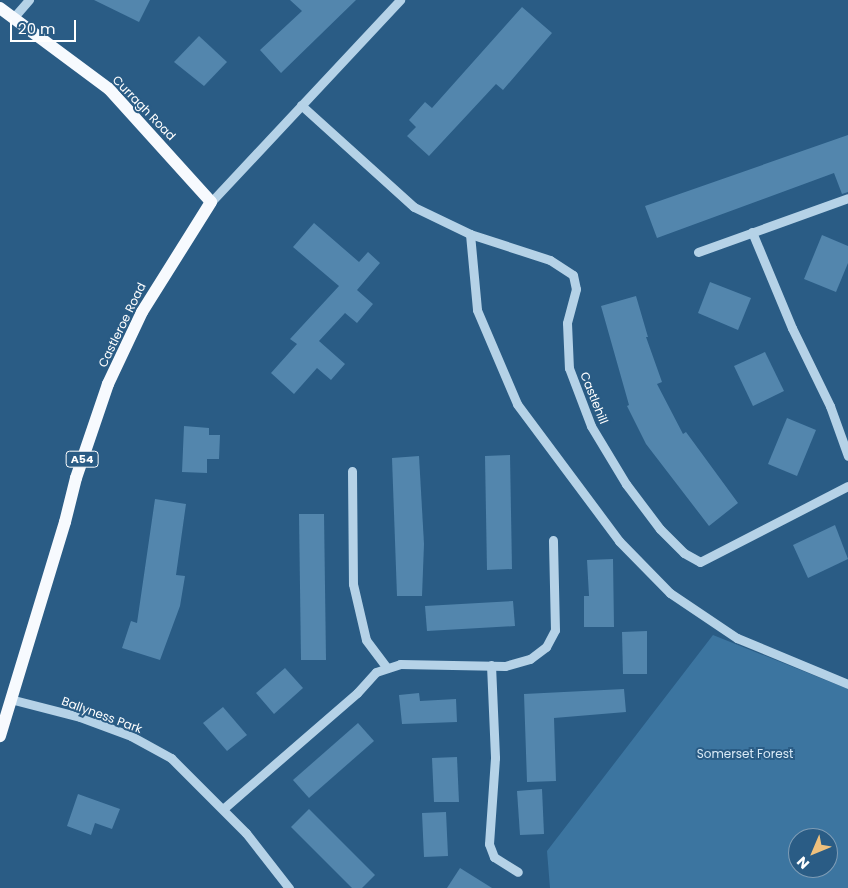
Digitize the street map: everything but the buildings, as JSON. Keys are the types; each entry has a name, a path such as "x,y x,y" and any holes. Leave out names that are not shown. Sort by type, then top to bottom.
{"main road":[{"name":"Curragh Road","path":"0,8 109,89 211,202"},
{"name":"Castleroe Road","path":"0,736 66,522 76,478 108,384 142,312 211,202"}],"street":[{"path":"14,17 29,0"},
{"name":"Castleroe Road","path":"211,202 400,0"},
{"name":"Castlehill","path":"301,105 414,208 470,234 550,260 573,275 576,289 567,323 569,368 591,426 626,484 660,528 684,553 700,562 848,486"},
{"path":"698,252 848,198"},
{"path":"752,232 792,328 830,406 848,456"},
{"path":"470,234 477,310 517,404 618,541 670,593 737,638 848,684"},
{"path":"352,471 353,584 366,640 387,668"},
{"path":"223,808 357,693 376,672 400,664 491,665 530,659 546,647 555,630 553,540"},
{"path":"491,665 495,758 489,844 494,857 518,872"},
{"name":"Ballyness Park","path":"10,699 80,717 131,736 171,758 223,808 289,888"}],"green space":[{"name":"Somerset Forest","path":"713,635 848,689 848,888 550,888 547,851"}]}
